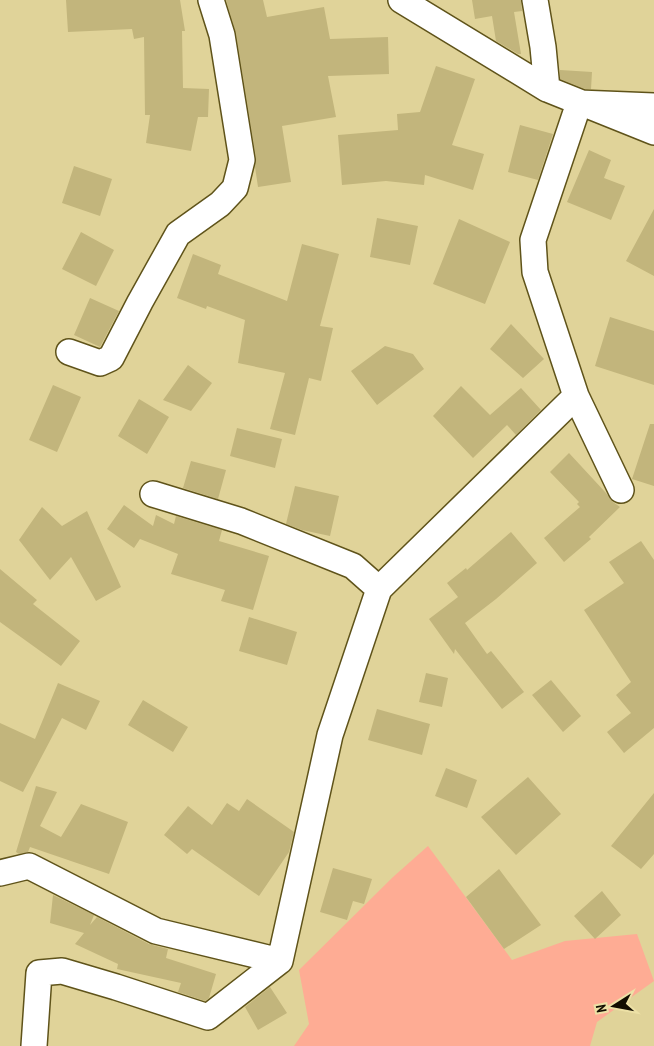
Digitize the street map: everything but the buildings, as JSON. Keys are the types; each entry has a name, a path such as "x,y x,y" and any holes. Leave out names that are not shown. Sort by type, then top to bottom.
{"street":[{"path":"69,352 100,364 112,358 140,302 178,234 220,204 235,188 242,160 222,35 211,0"},
{"path":"401,0 547,89 654,132"},
{"path":"535,0 543,47 547,89"},
{"path":"579,103 654,106"},
{"path":"579,103 533,240 535,272 576,396 621,490"},
{"path":"34,1046 39,973 62,971 208,1017 280,961 330,735 379,590 576,396"},
{"path":"153,494 241,521 353,566 379,590"},
{"path":"0,873 29,866 156,930 280,961"}],"shaded area":[{"path":"428,846 512,960 565,941 637,934 654,981 597,1022 590,1046 294,1046 309,1024 299,970 393,877"}]}
